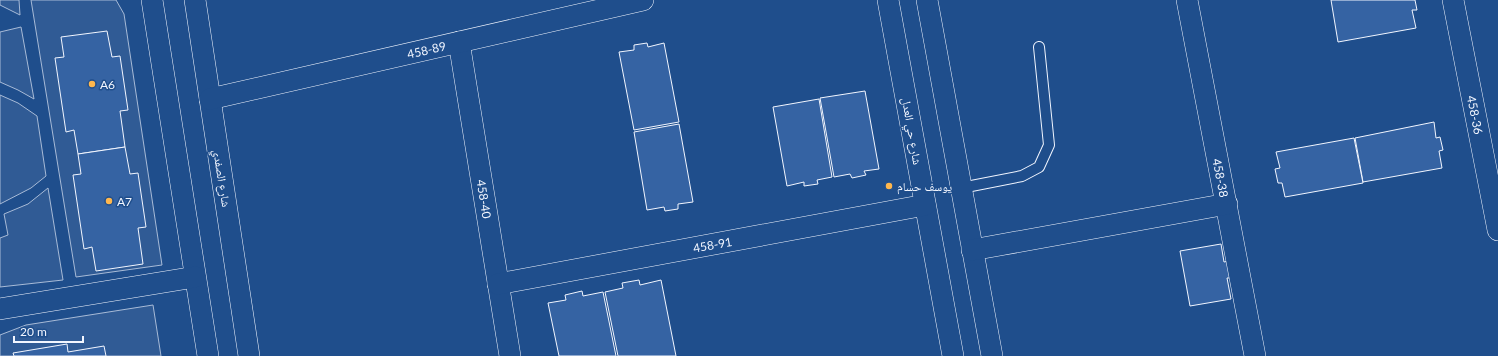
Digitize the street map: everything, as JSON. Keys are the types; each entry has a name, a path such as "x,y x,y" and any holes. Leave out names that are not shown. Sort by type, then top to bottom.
{"street":[{"path":"152,0 208,356"},
{"name":"شارع الصفدي","path":"195,0 249,356"},
{"name":"458-89","path":"210,99 643,0"},
{"name":"شارع حي العدل","path":"888,0 953,356"},
{"path":"927,0 992,356"},
{"name":"458-38","path":"1187,0 1227,204 1254,356"},
{"name":"458-36","path":"1453,0 1498,230"},
{"name":"458-40","path":"459,42 510,356"},
{"path":"972,250 1227,204"},
{"name":"458-91","path":"498,284 925,205"},
{"path":"0,309 195,277"}],"lane":[{"path":"961,188 1022,176 1039,167 1049,145 1039,47"}],"shaded area":[{"path":"0,0 19,0 20,15 0,5"},
{"path":"31,0 116,0 124,14 162,265 76,277"},
{"path":"21,27 34,99 0,82 0,32"},
{"path":"0,95 18,103 37,116 46,176 31,188 0,204"},
{"path":"48,188 63,280 0,287 0,238 8,235 4,214 28,204"},
{"path":"153,305 161,356 0,356 0,335 26,325"}],"building":[{"path":"1331,0 1415,0 1417,10 1412,10 1416,28 1338,42"},
{"name":"A6","path":"107,31 112,57 120,56 128,110 120,111 125,147 78,154 74,130 66,132 55,58 64,57 61,37"},
{"path":"647,43 648,47 664,43 679,122 634,130 619,52 634,50 634,45"},
{"path":"865,91 879,169 864,171 866,175 852,178 850,174 834,177 820,98"},
{"path":"819,99 832,177 817,180 818,184 804,186 804,182 787,186 773,107"},
{"path":"1434,122 1436,138 1440,137 1443,150 1439,151 1442,168 1363,182 1355,138"},
{"path":"679,124 693,202 678,204 678,209 665,211 664,207 647,210 634,132"},
{"path":"1354,138 1363,183 1285,197 1282,183 1278,183 1275,169 1280,168 1276,152"},
{"name":"A7","path":"125,147 130,174 138,173 146,227 138,228 143,264 96,271 92,247 84,249 73,175 81,174 78,154"},
{"path":"1221,244 1224,262 1229,261 1232,278 1227,278 1231,299 1190,306 1180,251"},
{"path":"639,280 640,285 661,280 676,356 618,356 605,292 623,288 622,283"},
{"path":"582,291 583,296 603,292 616,356 559,356 548,303 566,300 565,295"},
{"path":"67,344 68,352 104,346 106,356 14,356 13,353"}],"place":[{"name":"A6","path":"92,84"},
{"name":"يوسف حسام","path":"889,186"},
{"name":"A7","path":"109,201"}]}
